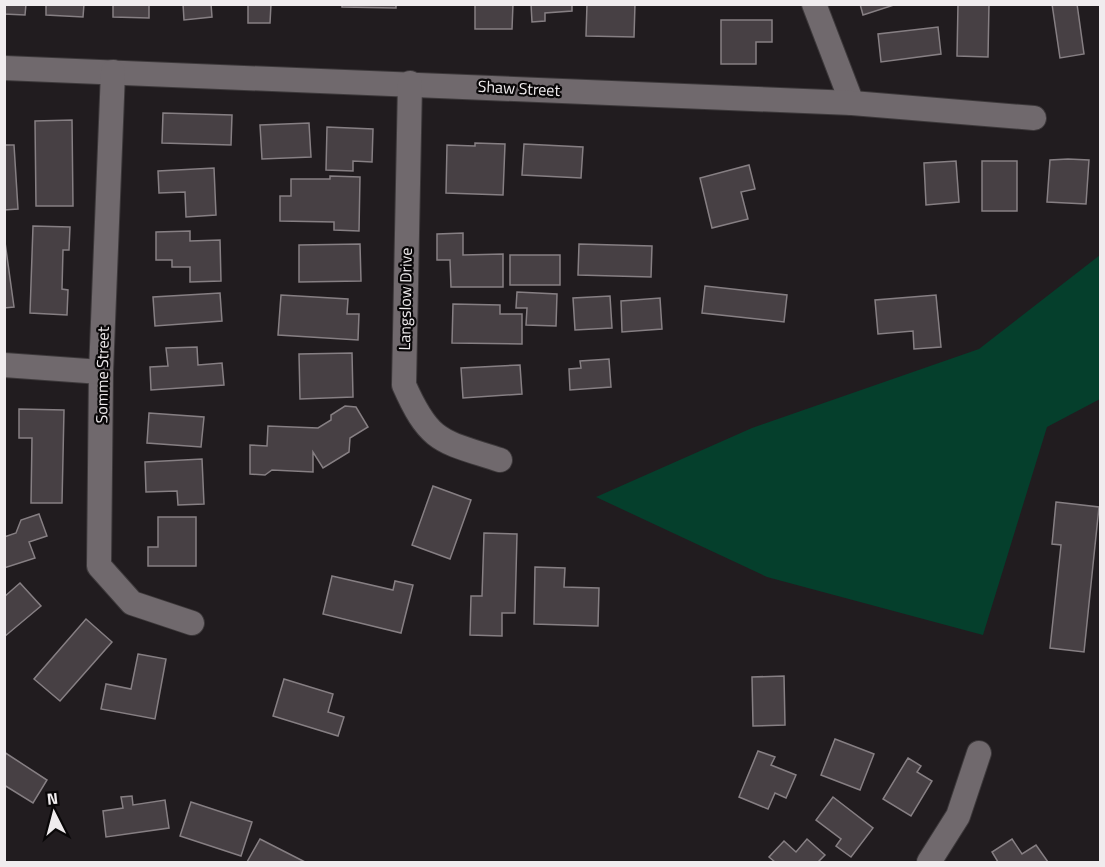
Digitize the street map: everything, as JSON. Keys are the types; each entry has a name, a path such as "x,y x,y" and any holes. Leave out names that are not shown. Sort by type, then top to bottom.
{"street":[{"path":"814,4 852,103"},
{"name":"Shaw Street","path":"4,69 410,83 852,103 1034,118"},
{"name":"Somme Street","path":"113,72 101,372 99,566 132,603 192,623"},
{"name":"Langslow Drive","path":"410,83 404,386 419,418 441,440 500,460"},
{"path":"4,365 101,372"},
{"path":"929,862 958,816 979,753"}],"green space":[{"path":"1100,255 1100,399 1047,427 983,635 767,577 596,497 752,428 979,349"}],"building":[{"path":"4,4 26,4 25,15 4,14"},
{"path":"46,4 84,4 83,17 46,15"},
{"path":"113,4 149,4 149,18 113,17"},
{"path":"183,4 211,4 212,17 184,20"},
{"path":"248,4 271,4 270,23 248,23"},
{"path":"342,4 396,4 396,8 342,7"},
{"path":"475,4 513,4 512,29 475,29"},
{"path":"531,4 572,4 572,11 545,13 545,21 532,22"},
{"path":"587,4 635,4 634,37 586,36"},
{"path":"860,4 894,4 894,5 863,15"},
{"path":"958,4 989,4 988,57 957,56"},
{"path":"1052,4 1077,4 1084,54 1060,58"},
{"path":"721,20 772,20 772,42 756,42 756,64 721,64"},
{"path":"938,27 941,54 881,62 878,34"},
{"path":"163,113 232,115 231,145 162,143"},
{"path":"72,120 73,206 36,206 35,121"},
{"path":"309,123 311,157 262,159 260,125"},
{"path":"327,127 373,129 372,162 353,161 353,171 326,170"},
{"path":"475,143 505,144 503,195 446,193 447,145 475,146"},
{"path":"524,144 583,147 581,178 522,175"},
{"path":"4,145 14,145 18,209 4,210"},
{"path":"1050,160 1089,160 1086,204 1047,202"},
{"path":"956,161 959,202 926,205 924,163"},
{"path":"982,161 1017,161 1017,211 982,211"},
{"path":"749,165 755,189 741,192 748,219 712,228 700,178"},
{"path":"214,168 216,215 186,217 185,192 159,193 158,171"},
{"path":"330,176 360,177 359,231 334,230 334,222 280,221 280,196 291,196 291,179 330,179"},
{"path":"33,226 70,227 69,250 63,250 62,289 68,290 67,315 30,313"},
{"path":"190,231 190,241 220,240 221,281 190,282 190,267 172,267 172,260 156,260 156,232"},
{"path":"463,233 463,255 503,254 503,287 451,287 450,260 437,260 437,234"},
{"path":"4,235 14,307 4,308"},
{"path":"360,244 361,281 299,282 299,245"},
{"path":"579,244 652,246 651,277 578,275"},
{"path":"510,255 560,255 560,285 510,285"},
{"path":"705,286 787,295 784,322 702,313"},
{"path":"517,292 557,294 556,326 526,325 527,308 516,308"},
{"path":"220,293 222,321 155,326 153,297"},
{"path":"281,295 348,299 347,314 359,314 358,340 278,335"},
{"path":"936,295 941,347 914,349 913,331 878,334 875,300"},
{"path":"610,296 612,328 575,330 573,298"},
{"path":"660,298 662,329 622,332 621,301"},
{"path":"453,304 500,305 500,314 522,314 522,344 452,343"},
{"path":"197,347 198,365 222,363 224,385 151,390 150,367 168,366 166,348"},
{"path":"352,353 353,397 300,399 299,354"},
{"path":"609,359 611,387 570,390 569,369 581,368 580,361"},
{"path":"520,365 522,394 463,398 461,368"},
{"path":"345,406 356,407 368,427 350,438 349,452 323,468 313,452 313,472 272,470 265,475 250,474 250,445 267,446 268,426 318,428 331,420 331,415"},
{"path":"19,409 64,410 62,503 31,503 32,438 19,438"},
{"path":"149,413 204,417 201,447 147,443"},
{"path":"202,459 204,504 178,505 177,491 146,492 145,462"},
{"path":"433,486 471,500 450,559 412,545"},
{"path":"1056,502 1099,507 1084,652 1050,648 1061,545 1052,544"},
{"path":"39,514 47,536 29,542 35,558 4,568 4,537 16,533 21,520"},
{"path":"158,517 196,517 196,566 148,566 148,547 158,547"},
{"path":"484,533 517,534 515,613 502,613 502,636 470,635 471,596 482,596"},
{"path":"535,567 565,568 564,587 599,588 598,626 534,624"},
{"path":"332,576 393,590 395,581 413,585 401,633 323,614"},
{"path":"20,583 41,606 4,637 4,597"},
{"path":"86,619 112,642 60,701 34,679"},
{"path":"138,654 166,659 155,719 101,709 106,684 131,689"},
{"path":"784,676 785,725 753,726 752,677"},
{"path":"284,679 333,694 328,712 344,717 338,736 273,716"},
{"path":"835,739 874,754 860,790 821,775"},
{"path":"758,751 775,757 771,765 796,775 786,798 775,793 768,809 739,797"},
{"path":"4,752 47,780 33,803 4,785"},
{"path":"908,758 921,766 917,772 932,781 911,816 883,799"},
{"path":"132,796 133,805 165,800 169,828 106,837 103,811 123,808 121,797"},
{"path":"833,797 873,828 851,857 836,846 841,839 816,820"},
{"path":"191,802 252,822 241,856 180,836"},
{"path":"260,839 305,862 247,862"},
{"path":"807,839 825,855 818,862 775,862 769,857 784,841 796,852"},
{"path":"1012,839 1022,854 1036,845 1048,862 998,862 992,852"}]}
